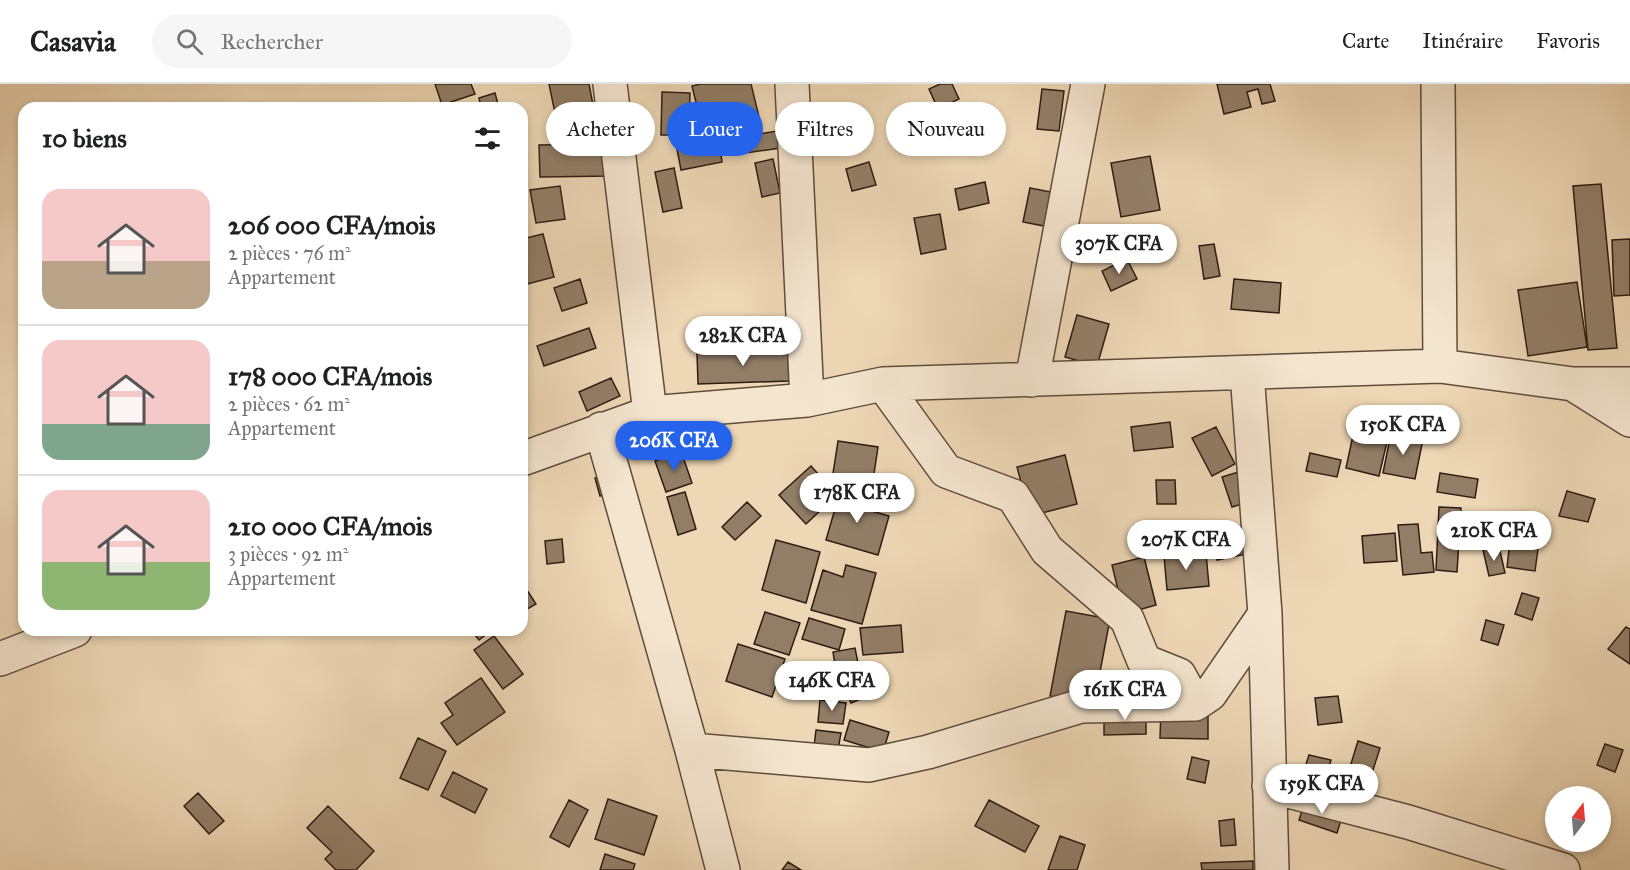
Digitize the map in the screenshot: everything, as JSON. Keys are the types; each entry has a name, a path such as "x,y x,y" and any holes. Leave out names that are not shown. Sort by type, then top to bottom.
{"street":[{"path":"610,84 650,413"},
{"path":"792,84 807,400"},
{"path":"1032,380 1088,84"},
{"path":"1438,84 1440,366"},
{"path":"528,457 650,413 807,400 883,384 1440,366 1573,384 1630,384"},
{"path":"1247,373 1265,614 1272,870"},
{"path":"883,384 946,471 1013,495 1047,550 1126,619 1144,661 1179,675 1195,704"},
{"path":"1573,384 1630,420"},
{"path":"601,429 692,750 723,870"},
{"path":"692,750 869,765 928,752 1081,706 1195,704 1210,694 1265,614"},
{"path":"0,659 59,636"},
{"path":"1269,786 1408,822 1563,870"}],"building":[{"path":"435,84 471,84 475,94 451,102 441,102"},
{"path":"549,84 589,84 592,102 553,102"},
{"path":"751,84 755,102 696,102 692,86"},
{"path":"940,84 952,84 959,99 953,102 935,102 929,89"},
{"path":"1217,84 1270,84 1275,101 1262,104 1258,89 1247,92 1251,107 1224,114"},
{"path":"1042,89 1064,91 1059,131 1037,129"},
{"path":"662,92 690,93 690,102 667,102 667,135 661,135"},
{"path":"495,93 497,102 480,102 479,98"},
{"path":"775,131 775,149 763,150 763,133"},
{"path":"539,145 546,145 546,156 611,156 612,176 540,177"},
{"path":"678,156 721,156 722,162 681,170"},
{"path":"1150,156 1160,210 1121,217 1111,163"},
{"path":"773,159 780,193 762,197 755,163"},
{"path":"869,162 876,185 852,191 846,169"},
{"path":"674,168 682,208 663,212 655,172"},
{"path":"985,182 989,203 959,210 955,189"},
{"path":"1601,184 1617,348 1588,350 1573,186"},
{"path":"560,186 565,219 536,223 530,190"},
{"path":"1030,188 1051,192 1044,226 1023,222"},
{"path":"940,214 946,249 921,254 914,218"},
{"path":"543,234 554,277 528,284 528,238"},
{"path":"1630,239 1630,295 1614,296 1612,240"},
{"path":"1214,244 1220,276 1204,279 1199,246"},
{"path":"1127,259 1137,279 1111,291 1102,271"},
{"path":"580,279 587,303 562,311 554,288"},
{"path":"1234,279 1281,283 1279,313 1231,309"},
{"path":"1577,282 1587,347 1528,356 1518,290"},
{"path":"1077,315 1109,324 1097,366 1065,357"},
{"path":"589,328 596,348 544,366 537,346"},
{"path":"788,350 789,381 698,384 697,353"},
{"path":"611,378 620,396 587,411 579,392"},
{"path":"1170,422 1173,447 1134,451 1131,427"},
{"path":"1355,426 1389,433 1379,476 1346,468"},
{"path":"1216,427 1235,464 1212,476 1192,438"},
{"path":"1391,433 1423,439 1415,479 1383,473"},
{"path":"838,441 878,447 872,487 832,480"},
{"path":"681,451 692,483 666,492 655,461"},
{"path":"1310,453 1341,460 1337,477 1306,471"},
{"path":"1065,455 1077,504 1030,516 1017,467"},
{"path":"811,466 837,495 806,524 779,495"},
{"path":"1245,470 1255,500 1232,507 1222,477"},
{"path":"613,473 617,491 600,496 595,478"},
{"path":"1440,473 1478,479 1475,498 1437,492"},
{"path":"1156,480 1175,480 1176,504 1157,504"},
{"path":"841,488 869,496 865,509 889,516 878,555 826,540"},
{"path":"1567,491 1595,499 1588,522 1559,516"},
{"path":"685,492 696,529 678,535 667,497"},
{"path":"747,502 761,516 735,540 722,527"},
{"path":"1439,507 1461,508 1457,572 1436,570"},
{"path":"1512,523 1541,527 1535,571 1507,567"},
{"path":"1418,524 1421,553 1432,552 1434,572 1403,575 1398,525"},
{"path":"1247,532 1251,553 1217,560 1213,539"},
{"path":"1395,533 1397,561 1364,563 1362,536"},
{"path":"562,539 564,562 547,564 545,541"},
{"path":"776,540 820,552 806,603 762,590"},
{"path":"1499,547 1505,573 1489,576 1483,550"},
{"path":"1206,553 1209,586 1167,590 1164,556"},
{"path":"1144,557 1156,605 1124,614 1112,565"},
{"path":"846,565 876,573 862,624 811,610 823,570 843,577"},
{"path":"528,592 536,604 528,609"},
{"path":"1522,593 1539,598 1532,620 1515,614"},
{"path":"1066,611 1110,619 1094,704 1050,696"},
{"path":"765,612 800,623 789,655 754,644"},
{"path":"809,618 845,629 839,650 802,639"},
{"path":"1486,620 1504,625 1498,645 1481,640"},
{"path":"901,625 903,652 863,655 860,628"},
{"path":"1626,627 1630,629 1630,664 1608,649"},
{"path":"494,636 523,674 503,689 474,650"},
{"path":"738,644 785,659 772,697 726,681"},
{"path":"855,648 860,673 837,677 833,652"},
{"path":"862,676 870,695 851,703 843,684"},
{"path":"481,678 505,712 457,745 441,723 453,715 445,703"},
{"path":"1338,696 1342,722 1318,725 1315,698"},
{"path":"820,700 846,703 843,724 818,722"},
{"path":"1146,707 1146,734 1104,735 1104,708"},
{"path":"1161,709 1208,711 1208,739 1160,738"},
{"path":"850,720 889,732 883,752 844,740"},
{"path":"816,730 841,733 838,750 814,747"},
{"path":"418,738 446,751 428,790 400,778"},
{"path":"1358,741 1380,748 1372,773 1350,767"},
{"path":"1605,744 1623,750 1615,772 1597,765"},
{"path":"1309,755 1331,760 1324,784 1302,777"},
{"path":"1192,757 1209,761 1205,783 1187,779"},
{"path":"453,772 487,789 475,813 441,796"},
{"path":"198,793 224,821 209,834 184,806"},
{"path":"1306,798 1344,810 1337,833 1299,820"},
{"path":"608,799 657,816 644,855 595,839"},
{"path":"569,800 588,810 569,847 550,837"},
{"path":"989,800 1039,826 1025,852 975,826"},
{"path":"328,806 374,851 356,870 336,870 325,859 332,852 307,828"},
{"path":"1234,819 1236,845 1221,846 1219,821"},
{"path":"1060,836 1085,845 1077,870 1048,870"},
{"path":"605,854 635,864 633,870 600,870"},
{"path":"1253,861 1253,870 1202,870 1201,863"},
{"path":"788,862 801,870 782,870"}]}
